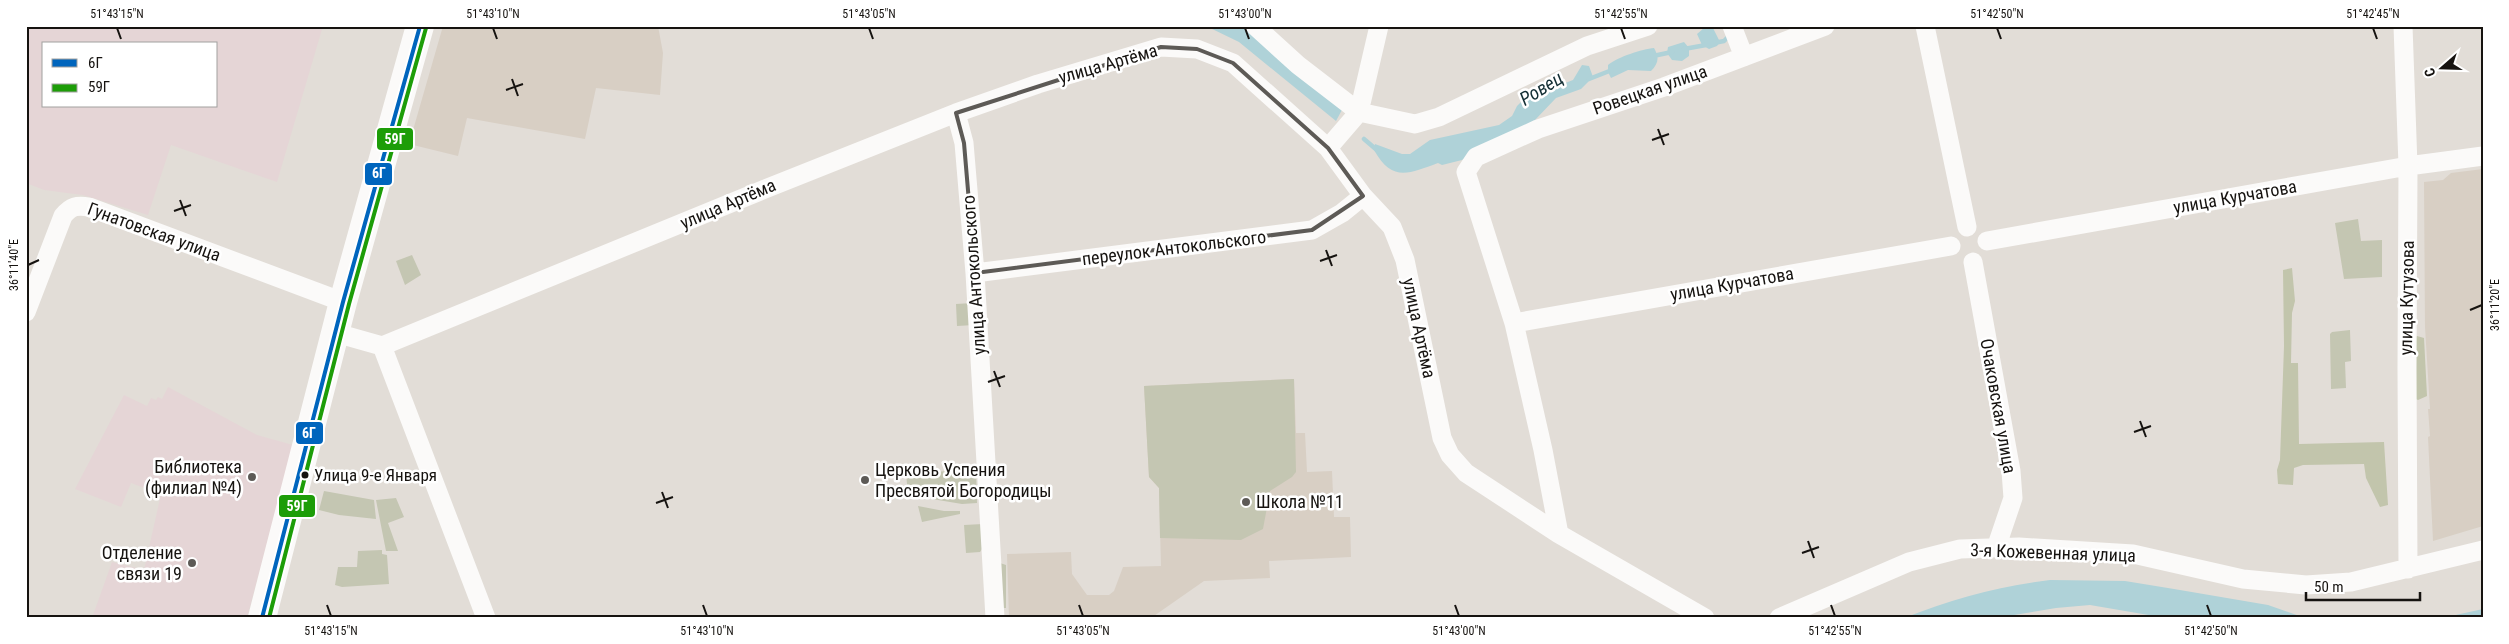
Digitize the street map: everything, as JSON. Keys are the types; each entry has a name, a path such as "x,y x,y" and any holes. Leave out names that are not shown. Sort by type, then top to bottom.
{"main road":[{"path":"262,618 343,302 420,26"}],"street":[{"path":"1255,26 1298,65 1359,112 1416,124 1439,117 1587,46 1648,26"},
{"path":"1328,148 1359,112 1379,26"},
{"path":"1732,26 1744,57"},
{"name":"Ровецкая улица","path":"1514,322 1466,172 1476,157 1538,129 1664,87 1825,26"},
{"path":"1925,26 1967,227"},
{"name":"улица Кутузова","path":"2403,26 2408,166 2406,368 2408,570"},
{"name":"улица Артёма","path":"382,346 764,189 956,113 1038,84 1161,47 1197,49 1233,63 1328,148 1364,196 1392,227 1405,260 1442,438 1450,455 1466,473 1558,534 1705,618"},
{"name":"улица Антокольского","path":"956,113 964,142 975,273 995,618"},
{"name":"улица Курчатова","path":"1987,241 2408,166 2483,156"},
{"name":"переулок Антокольского","path":"975,273 1312,230 1342,213 1364,196"},
{"name":"Гунатовская улица","path":"26,312 64,216 70,208 79,205 89,207 343,302"},
{"path":"1967,227 1981,234 1987,241 1982,253 1973,262 1960,258 1951,246 1955,238 1967,227"},
{"name":"улица Курчатова","path":"1514,322 1951,246"},
{"name":"Очаковская улица","path":"1973,262 2011,471 2013,498 1996,548"},
{"path":"1514,322 1543,450 1558,534"},
{"path":"336,333 382,346 486,618"},
{"name":"3-я Кожевенная улица","path":"1779,618 1909,562 1960,549 1996,548 2133,554 2243,579 2306,585 2351,582 2408,570 2483,550"}],"highlighted area":[{"path":"1161,47 1197,49 1233,63 1328,148 1363,196 1312,230 975,273 964,143 956,113"}],"shaded area":[{"path":"26,26 323,26 277,182 171,145 148,215 83,195 44,190 26,183"},
{"path":"443,26 658,26 663,53 660,95 596,88 585,139 467,118 458,156 409,144"},
{"path":"2483,169 2483,526 2433,541 2428,437 2430,436 2428,409 2430,409 2425,327 2424,182 2443,180 2451,173"},
{"name":"Школа №11","path":"1294,379 1296,433 1305,433 1307,472 1332,471 1334,517 1350,517 1351,557 1269,561 1270,578 1204,581 1151,618 1009,618 1007,554 1071,552 1072,574 1087,595 1109,595 1114,591 1123,567 1161,566 1159,488 1149,477 1144,386"},
{"path":"168,387 257,435 293,445 247,618 92,618 112,562 144,570 161,494 131,483 121,507 75,489 124,395 147,406 151,398 156,400 158,397 162,399"}],"green space":[{"path":"2358,219 2361,241 2382,240 2382,277 2344,279 2335,223"},
{"path":"412,255 421,275 405,285 396,261"},
{"path":"2292,268 2295,301 2292,313 2291,363 2298,363 2299,444 2384,442 2388,505 2380,507 2366,478 2364,464 2303,465 2294,468 2293,485 2278,484 2277,470 2280,460 2284,346 2283,270"},
{"path":"972,303 974,325 957,326 956,304"},
{"path":"2350,330 2351,361 2345,362 2346,388 2331,389 2330,334 2332,332"},
{"path":"2417,336 2424,338 2427,396 2418,400 2412,397 2411,340"},
{"path":"1294,379 1296,472 1292,477 1270,491 1263,529 1241,540 1160,538 1159,488 1149,477 1144,386"},
{"path":"976,470 977,503 962,504 908,495 906,473"},
{"path":"324,491 374,500 376,519 339,515 319,510"},
{"path":"396,498 404,517 388,523 398,551 386,551 376,500"},
{"path":"918,506 944,511 960,511 960,514 922,522"},
{"path":"983,524 984,546 980,552 966,553 964,525"},
{"path":"382,550 382,554 387,555 389,584 342,587 335,585 338,567 357,567 358,551"},
{"path":"1000,563 1006,565 1006,608 1002,608"}],"water":[{"path":"1206,26 1243,26 1343,108 1336,121 1239,42"},
{"path":"1704,28 1713,28 1720,42 1717,46 1709,49 1702,45 1697,34"},
{"path":"1684,42 1689,48 1689,56 1682,61 1672,60 1667,53 1668,47"},
{"path":"1654,48 1657,61 1651,71 1628,70 1611,78 1608,72 1608,65 1630,54"},
{"path":"1582,65 1589,66 1593,77 1581,89 1556,98 1535,120 1462,160 1442,165 1438,163 1402,173 1387,167 1374,150 1375,144 1402,154 1410,154 1430,140 1499,125 1512,116 1517,106 1524,99 1573,80"},
{"path":"2050,580 2125,581 2268,605 2305,618 2166,618 2090,605 2056,608 1996,618 1904,618 1976,594"},
{"path":"2483,609 2483,618 2442,618"}],"waterway":[{"name":"Ровец","path":"1714,43 1724,41 1731,34"},
{"name":"Ровец","path":"1684,49 1706,45"},
{"name":"Ровец","path":"1653,56 1672,52"},
{"name":"Ровец","path":"1589,79 1612,70"},
{"name":"Ровец","path":"1364,139 1378,151"}],"transit line":[{"name":"6Г","path":"262,618 343,302 420,26"},
{"name":"59Г","path":"269,618 349,304 426,28"}],"place":[{"name":"Улица 9-е Января","path":"305,475"},
{"name":"Библиотека (филиал №4)","path":"252,477"},
{"name":"Церковь Успения Пресвятой Богородицы","path":"865,480"},
{"name":"Школа №11","path":"1246,502"},
{"name":"Отделение связи 19","path":"192,563"}]}
